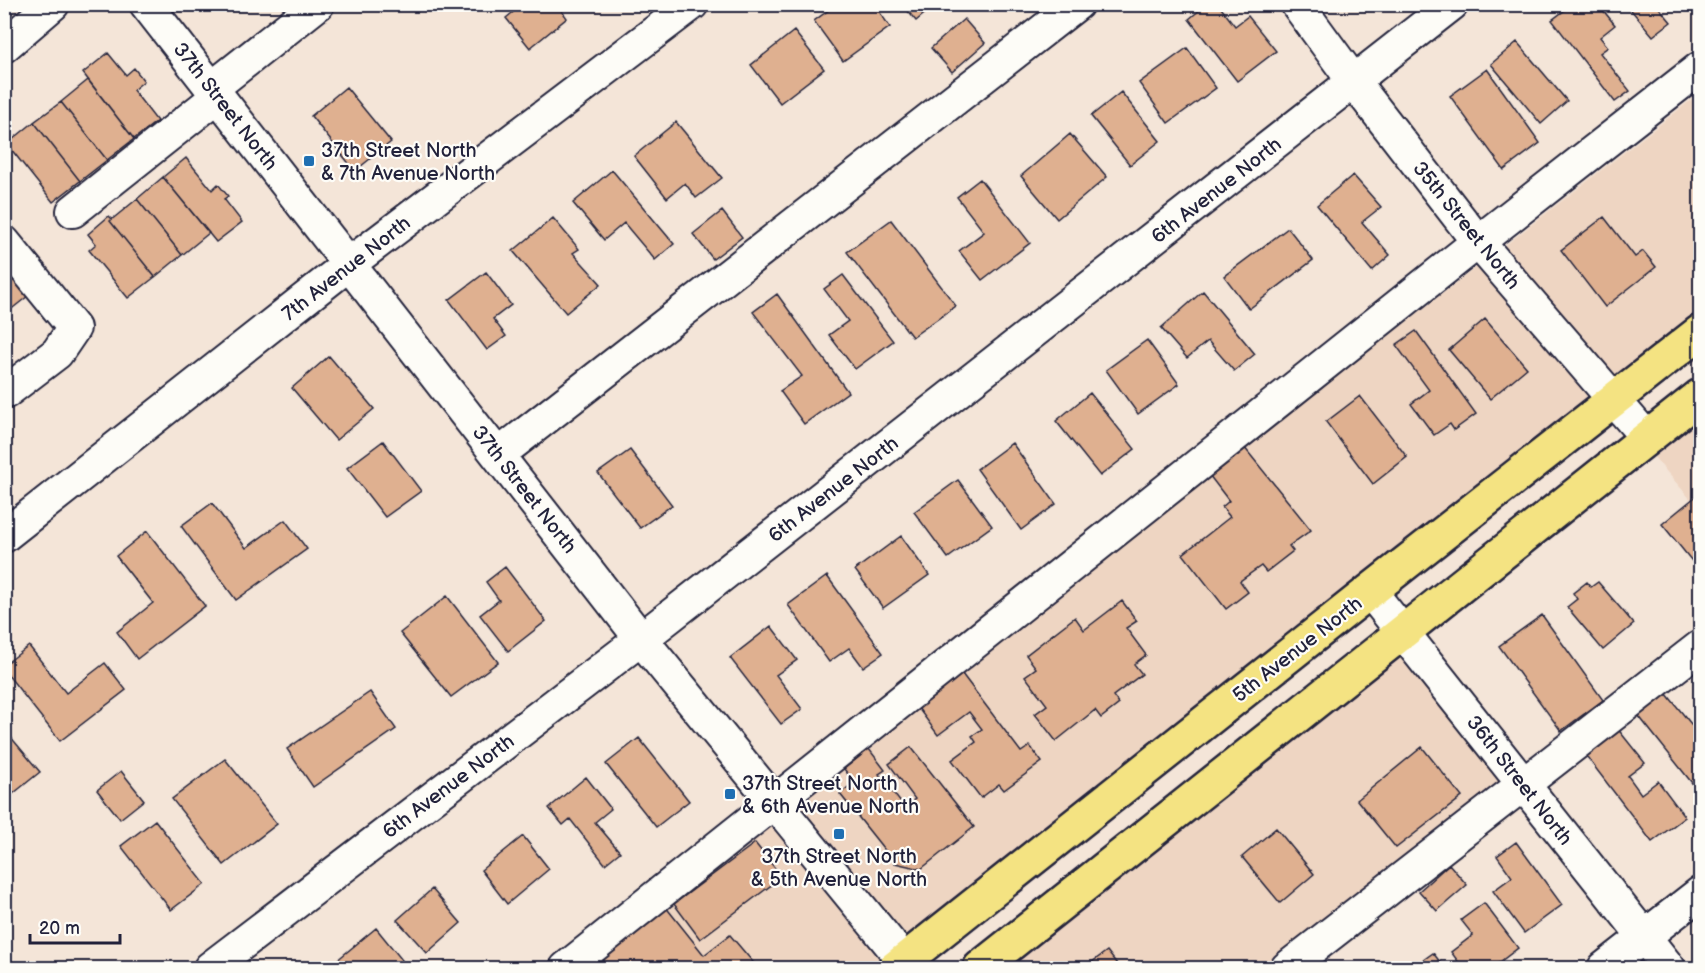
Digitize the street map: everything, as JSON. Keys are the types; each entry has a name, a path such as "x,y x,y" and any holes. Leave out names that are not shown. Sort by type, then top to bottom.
{"main road":[{"name":"5th Avenue North","path":"903,966 1370,591 1701,332"},
{"path":"980,969 1701,396"}],"street":[{"name":"37th Street North","path":"146,4 641,639 775,802 903,966"},
{"path":"73,212 318,4"},
{"name":"7th Avenue North","path":"6,531 349,264 692,4"},
{"path":"498,455 1077,4"},
{"name":"35th Street North","path":"1297,4 1353,82 1478,242 1616,399 1647,438"},
{"name":"6th Avenue North","path":"210,969 641,639 1452,4"},
{"path":"4,46 52,5"},
{"path":"566,969 1478,242 1701,68"},
{"path":"4,242 74,328 57,353 6,392 4,390"},
{"name":"36th Street North","path":"1370,591 1669,969"},
{"path":"1287,969 1701,647"},
{"path":"1604,969 1701,893"}],"shaded area":[{"path":"1700,93 1700,310 1616,377 1503,247"},
{"path":"1478,266 1592,396 1371,567 905,938 793,800"},
{"path":"1700,418 1700,510 1653,456"},
{"path":"1401,655 1516,800 1307,968 1008,968"},
{"path":"769,819 881,957 866,968 578,968"}],"building":[{"path":"523,4 557,4 567,18 530,48 506,18"},
{"path":"837,4 874,4 890,27 843,61 814,21"},
{"path":"902,4 936,4 916,21"},
{"path":"1207,4 1218,4 1235,26 1248,16 1276,51 1237,81 1189,19"},
{"path":"1573,4 1598,4 1615,25 1600,37 1608,47 1600,53 1630,91 1615,102 1552,20"},
{"path":"1626,4 1656,4 1671,22 1653,36"},
{"path":"964,19 985,43 952,72 931,48"},
{"path":"794,31 824,69 780,103 751,65"},
{"path":"1517,42 1567,101 1541,124 1491,64"},
{"path":"1187,48 1216,88 1168,123 1139,83"},
{"path":"108,53 126,75 134,68 144,81 133,90 157,121 134,139 83,73"},
{"path":"1487,69 1540,143 1504,170 1450,96"},
{"path":"88,80 134,139 107,160 61,102"},
{"path":"346,87 391,142 355,171 311,116"},
{"path":"1121,92 1160,141 1130,165 1091,116"},
{"path":"61,102 107,160 80,181 34,122"},
{"path":"34,122 80,181 53,202 7,144"},
{"path":"676,122 722,178 696,198 685,183 667,198 634,156"},
{"path":"1070,134 1107,177 1057,219 1021,176"},
{"path":"186,158 212,190 218,184 228,196 224,199 242,222 216,242 163,177"},
{"path":"612,170 674,244 655,260 624,223 604,240 573,203"},
{"path":"1353,175 1381,207 1362,222 1390,255 1372,271 1317,205"},
{"path":"163,177 209,233 182,255 137,199"},
{"path":"980,179 1030,243 982,280 959,251 984,232 957,197"},
{"path":"137,199 182,255 155,277 110,221"},
{"path":"722,211 742,237 713,259 693,234"},
{"path":"109,216 112,219 110,221 155,277 128,298 89,250 96,244 88,234"},
{"path":"1604,217 1635,257 1643,251 1656,267 1605,307 1561,250"},
{"path":"553,218 579,249 573,253 601,284 566,313 513,251"},
{"path":"891,220 956,306 912,337 847,252"},
{"path":"1288,228 1313,260 1249,309 1224,276"},
{"path":"4,266 28,296 4,315"},
{"path":"486,272 511,305 493,319 506,336 487,350 449,300"},
{"path":"843,275 893,341 855,369 829,335 848,321 824,289"},
{"path":"1203,291 1255,354 1234,371 1208,341 1187,358 1161,328"},
{"path":"777,294 848,392 804,424 780,391 802,376 753,312"},
{"path":"1485,319 1527,368 1490,399 1449,350"},
{"path":"1416,331 1476,414 1454,430 1450,424 1434,435 1411,404 1429,390 1396,345"},
{"path":"1147,340 1179,384 1138,414 1106,370"},
{"path":"329,356 374,409 336,440 292,388"},
{"path":"1090,393 1135,449 1100,476 1056,421"},
{"path":"1360,396 1407,457 1373,484 1326,422"},
{"path":"383,441 421,491 385,517 347,468"},
{"path":"1012,443 1056,504 1021,530 977,469"},
{"path":"1244,447 1311,530 1289,546 1293,551 1266,572 1261,566 1240,581 1248,592 1226,609 1183,554 1230,517 1222,507 1229,501 1209,475"},
{"path":"630,450 672,505 640,528 598,473"},
{"path":"958,480 992,526 948,558 914,512"},
{"path":"1700,493 1700,571 1662,524"},
{"path":"212,503 246,548 285,520 307,549 236,600 181,526"},
{"path":"147,531 205,606 137,659 117,632 153,603 116,556"},
{"path":"901,536 929,575 883,608 855,570"},
{"path":"505,567 546,621 508,651 480,615 499,600 486,582"},
{"path":"827,576 883,653 863,667 849,648 829,662 788,605"},
{"path":"1587,582 1591,587 1598,582 1634,624 1603,650 1567,607 1577,599 1573,593"},
{"path":"447,596 498,662 451,697 400,633"},
{"path":"1122,601 1137,621 1126,628 1146,655 1134,664 1142,674 1113,696 1119,704 1101,718 1095,710 1056,741 1035,714 1047,705 1025,676 1036,668 1026,655 1075,617 1084,630"},
{"path":"1542,615 1603,700 1561,731 1499,646"},
{"path":"771,626 797,660 776,675 802,709 781,724 730,658"},
{"path":"29,646 66,693 105,663 126,690 60,741 4,670 4,665"},
{"path":"962,674 1021,752 1030,746 1042,762 1004,790 999,784 981,798 952,760 976,742 972,736 982,729 969,712 938,735 918,708"},
{"path":"370,692 396,729 313,787 287,749"},
{"path":"1666,693 1700,735 1700,793 1638,715"},
{"path":"1617,728 1645,763 1628,776 1641,794 1658,781 1685,817 1652,842 1584,753"},
{"path":"4,729 40,772 4,801"},
{"path":"639,738 689,801 656,827 606,764"},
{"path":"911,747 974,827 921,869 895,863 840,794 854,782 844,769 869,749 885,770 879,774 904,807 915,799 889,764"},
{"path":"1422,747 1462,797 1396,848 1357,800"},
{"path":"225,759 277,824 224,865 172,799"},
{"path":"121,771 144,800 120,819 97,790"},
{"path":"586,777 611,809 595,822 620,852 605,864 570,819 563,825 549,808"},
{"path":"155,820 205,884 171,910 121,846"},
{"path":"1276,828 1314,874 1280,903 1242,857"},
{"path":"523,836 549,869 507,904 481,870"},
{"path":"1516,842 1562,905 1524,933 1493,891 1512,877 1497,856"},
{"path":"755,843 782,877 700,939 674,904"},
{"path":"1449,864 1467,885 1437,911 1419,891"},
{"path":"432,889 461,923 427,953 397,920"},
{"path":"661,901 704,955 730,935 758,968 608,968 594,952"},
{"path":"1484,903 1518,948 1492,968 1463,968 1451,952 1473,935 1461,920"},
{"path":"376,928 402,960 391,968 342,968 336,961"},
{"path":"1107,951 1120,968 1084,968"},
{"path":"1433,953 1445,968 1412,968"}],"place":[{"name":"37th Street North & 7th Avenue North","path":"309,161"},
{"name":"37th Street North & 6th Avenue North","path":"730,794"},
{"name":"37th Street North & 5th Avenue North","path":"839,834"}]}
